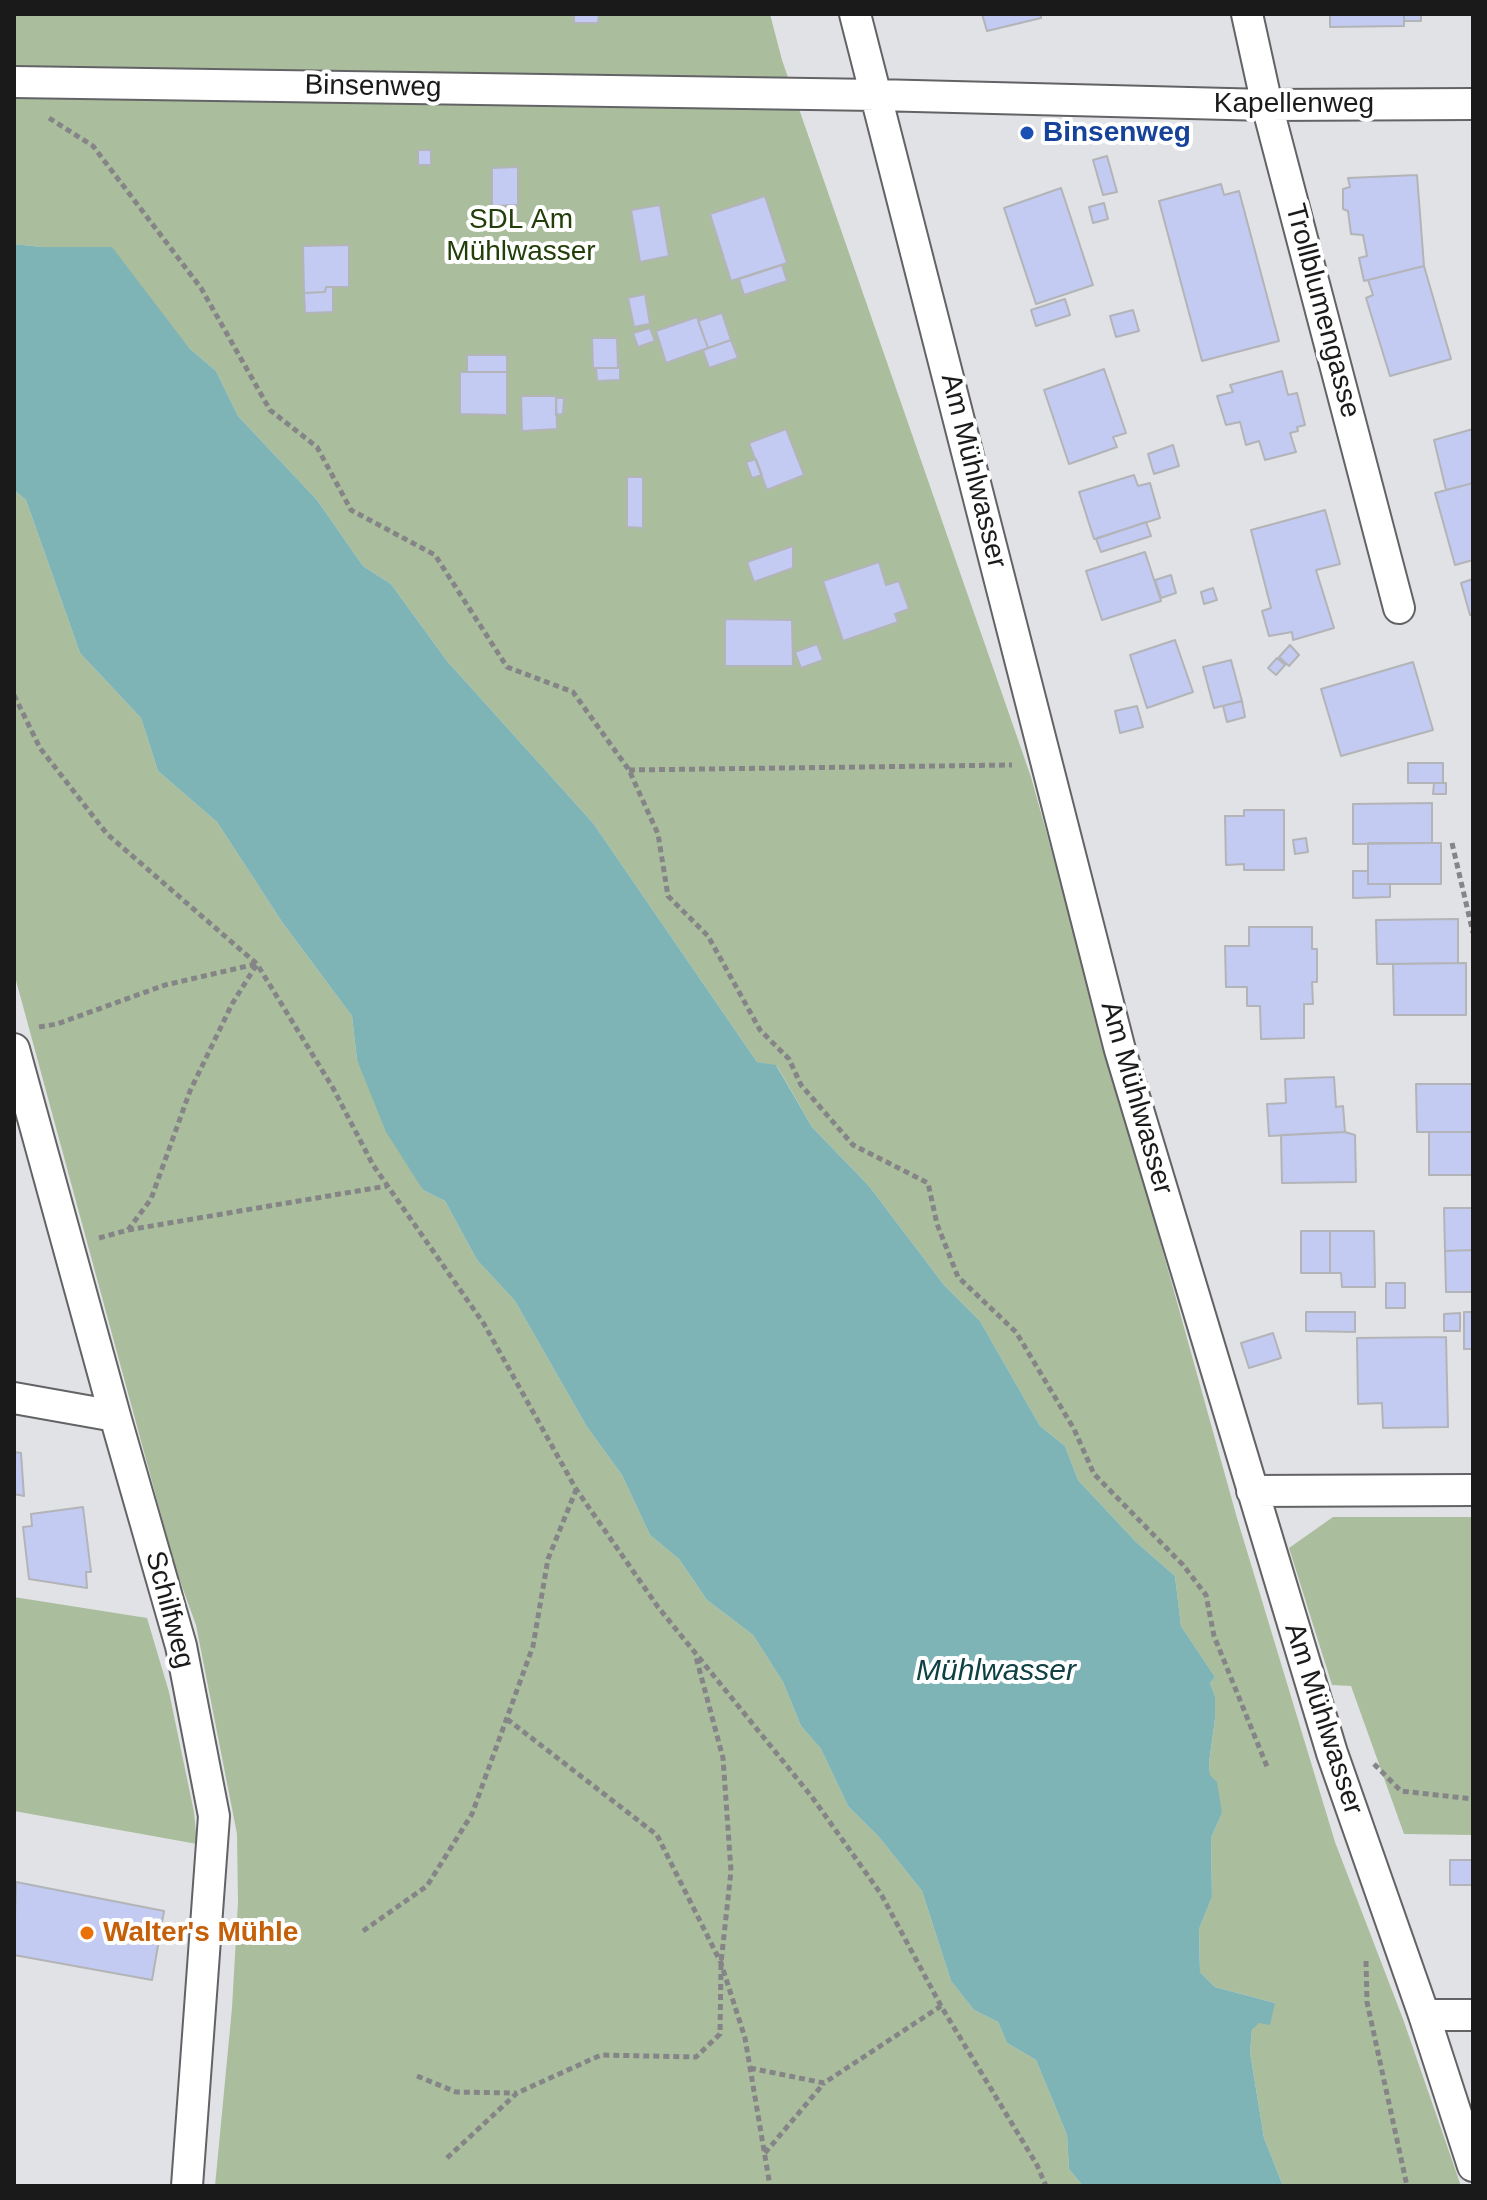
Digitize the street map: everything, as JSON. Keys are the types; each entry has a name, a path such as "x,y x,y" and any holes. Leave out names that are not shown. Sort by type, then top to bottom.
{"street":[{"name":"Am Mühlwasser","path":"855,14 1120,1050 1332,1753 1424,2015 1473,2166"},
{"name":"Trollblumengasse","path":"1247,14 1267,105 1399,608"},
{"name":"Binsenweg","path":"14,82 876,95"},
{"name":"Kapellenweg","path":"876,95 1267,105 1473,104"},
{"name":"Schilfweg","path":"21,1039 67,1246 181,1646 214,1816 187,2186"},
{"path":"14,1398 115,1416"},
{"path":"1252,1491 1473,1490"},
{"path":"1424,2015 1473,2015"}],"path":[{"path":"40,113 93,146 201,288 270,410 317,447 351,510 435,555 507,667 573,692 629,770 658,834 668,896 708,936 760,1030 789,1059 801,1085 853,1145 928,1183 937,1224 958,1277 1016,1332 1074,1429 1094,1474 1183,1565 1206,1595 1214,1636 1268,1769"},
{"path":"14,695 40,748 107,834 257,964 333,1088 373,1165 484,1324 576,1489 658,1607 812,1797 881,1894 941,2006 1037,2165 1046,2186"},
{"path":"629,770 1048,765"},
{"path":"1452,843 1473,933"},
{"path":"21,1039 165,985 257,964"},
{"path":"128,1230 151,1199 190,1091 232,1004 257,964"},
{"path":"67,1246 128,1230 387,1186"},
{"path":"363,1931 427,1886 472,1814 533,1646 548,1559 576,1489"},
{"path":"447,2158 517,2093 601,2055 696,2057 720,2034 721,1963 731,1871 723,1758 695,1652"},
{"path":"507,1719 657,1835 721,1963 745,2038 770,2186"},
{"path":"1332,1753 1370,1760 1401,1791 1473,1799"},
{"path":"1366,1960 1367,2002 1407,2186"},
{"path":"765,2153 824,2083 941,2006"},
{"path":"750,2068 824,2083"},
{"path":"417,2076 456,2092 517,2093"}],"green space":[{"name":"SDL Am Mühlwasser","path":"14,14 770,14 782,60 1031,777 1237,1518 1335,1842 1403,2019 1461,2186 1283,2186 1264,2138 1250,2052 1252,2030 1275,2003 1215,1987 1200,1972 1199,1929 1212,1897 1211,1838 1222,1813 1209,1763 1215,1719 1215,1696 1210,1683 1215,1677 1181,1626 1175,1576 1136,1542 1078,1480 1065,1446 1040,1426 980,1321 944,1285 869,1186 812,1127 777,1066 757,1062 593,823 447,661 391,584 363,566 317,500 238,416 216,371 189,348 41,247 14,244"},
{"path":"14,490 26,500 80,653 141,718 158,771 217,822 282,922 352,1016 357,1060 423,1190 445,1201 477,1260 515,1301 587,1427 622,1475 650,1535 679,1559 707,1600 753,1635 783,1682 801,1726 821,1749 848,1806 879,1837 922,1891 951,1981 974,2010 998,2022 1007,2043 1036,2060 1067,2135 1069,2169 1083,2186 215,2186 232,2008 238,1902 237,1834 196,1625 176,1570 14,973"},
{"path":"1333,1517 1473,1517 1473,1835 1404,1834 1351,1686 1332,1685 1289,1548"},
{"path":"14,1597 147,1618 169,1692 194,1812 197,1844 14,1811"}],"water":[{"name":"Mühlwasser","path":"14,244 112,247 189,348 216,371 238,416 317,500 363,566 391,584 447,661 593,823 757,1062 776,1065 812,1127 869,1186 944,1285 980,1321 1040,1426 1065,1446 1078,1480 1136,1542 1175,1576 1181,1626 1215,1677 1210,1683 1215,1696 1215,1719 1209,1763 1210,1775 1217,1782 1222,1813 1211,1838 1212,1897 1199,1929 1200,1972 1215,1987 1275,2003 1270,2025 1259,2023 1252,2030 1250,2052 1264,2138 1283,2186 1083,2186 1069,2169 1067,2135 1036,2060 1007,2043 998,2022 974,2010 951,1981 922,1891 879,1837 848,1806 821,1749 801,1726 783,1682 753,1635 707,1600 679,1559 650,1535 622,1475 587,1427 515,1301 477,1260 445,1201 423,1190 386,1132 357,1060 352,1016 282,922 217,822 158,771 141,718 80,653 26,500 14,490"}],"building":[{"path":"574,14 599,14 598,23 574,23"},
{"path":"982,14 1041,14 1041,18 987,31"},
{"path":"1330,14 1404,14 1404,26 1330,27"},
{"path":"1404,14 1421,14 1421,21 1404,21"},
{"path":"418,150 431,150 431,165 418,165"},
{"path":"1107,156 1117,192 1103,195 1093,160"},
{"path":"518,167 518,205 492,206 492,168"},
{"path":"1417,175 1424,266 1364,281 1359,258 1367,256 1363,235 1351,234 1348,211 1343,209 1343,189 1350,187 1348,178"},
{"path":"1221,184 1224,195 1239,191 1279,341 1202,361 1159,201"},
{"path":"1061,188 1093,285 1036,304 1004,208"},
{"path":"765,196 787,263 731,281 710,214"},
{"path":"1104,203 1108,219 1093,223 1089,207"},
{"path":"660,205 669,256 640,262 631,210"},
{"path":"349,245 349,287 326,287 325,292 304,293 303,246"},
{"path":"782,265 787,281 744,295 739,279"},
{"path":"1424,266 1451,359 1390,376 1366,298 1373,295 1368,280"},
{"path":"326,287 333,287 333,312 305,313 304,293 325,292"},
{"path":"645,294 650,324 634,327 628,298"},
{"path":"1065,299 1070,315 1036,326 1031,310"},
{"path":"1133,310 1139,331 1116,337 1110,316"},
{"path":"722,313 731,340 708,348 698,321"},
{"path":"697,317 708,348 666,363 656,331"},
{"path":"650,328 655,341 638,347 633,333"},
{"path":"592,338 617,338 618,368 593,368"},
{"path":"731,340 738,358 709,368 703,350"},
{"path":"467,355 507,355 507,372 467,372"},
{"path":"618,363 620,380 597,381 596,368 618,368"},
{"path":"1104,369 1126,433 1113,437 1117,447 1069,464 1044,390"},
{"path":"1282,371 1288,395 1297,393 1305,425 1290,433 1296,452 1265,460 1259,441 1246,445 1240,422 1226,425 1217,396 1233,392 1230,385"},
{"path":"460,372 507,372 507,415 460,414"},
{"path":"521,396 556,396 557,429 522,431"},
{"path":"556,398 564,398 563,414 556,415"},
{"path":"786,429 804,475 767,490 749,443"},
{"path":"1473,429 1473,483 1446,490 1434,440"},
{"path":"1173,445 1179,466 1154,474 1148,454"},
{"path":"756,459 762,475 752,478 746,462"},
{"path":"1134,475 1138,486 1150,483 1160,518 1094,539 1079,492"},
{"path":"627,477 643,477 643,528 627,527"},
{"path":"1473,483 1473,560 1455,565 1435,493"},
{"path":"1325,510 1340,564 1316,570 1334,628 1293,640 1292,632 1269,636 1262,611 1271,608 1251,530"},
{"path":"1146,522 1151,536 1101,552 1096,539"},
{"path":"793,546 793,568 754,582 747,562"},
{"path":"1145,552 1161,601 1102,620 1086,571"},
{"path":"879,562 886,585 899,581 909,609 895,614 898,622 843,641 823,581"},
{"path":"1171,575 1176,593 1161,598 1155,580"},
{"path":"1473,579 1473,614 1470,615 1461,583"},
{"path":"1213,588 1217,600 1204,604 1201,592"},
{"path":"725,619 792,620 793,666 725,666"},
{"path":"1175,640 1193,692 1147,708 1130,655"},
{"path":"817,644 823,660 801,668 795,652"},
{"path":"1290,645 1299,655 1289,666 1279,657"},
{"path":"1277,658 1285,665 1276,675 1268,668"},
{"path":"1231,660 1242,701 1214,708 1203,667"},
{"path":"1413,662 1433,730 1341,756 1321,689"},
{"path":"1242,701 1245,717 1227,722 1223,706"},
{"path":"1137,706 1143,727 1120,733 1115,711"},
{"path":"1408,763 1443,763 1443,783 1408,783"},
{"path":"1434,783 1446,783 1446,794 1433,794"},
{"path":"1432,803 1432,843 1353,844 1353,804"},
{"path":"1244,810 1284,810 1284,870 1244,870 1244,864 1226,865 1225,816 1244,816"},
{"path":"1306,838 1308,852 1295,854 1293,840"},
{"path":"1368,843 1441,843 1441,884 1368,884"},
{"path":"1353,871 1368,871 1368,884 1390,884 1390,897 1353,898"},
{"path":"1458,919 1458,963 1377,964 1376,920"},
{"path":"1249,927 1312,927 1312,949 1317,949 1317,982 1312,982 1313,1004 1304,1004 1304,1038 1261,1039 1260,1006 1247,1006 1247,987 1226,987 1225,946 1249,946"},
{"path":"1466,963 1466,1015 1394,1015 1393,964"},
{"path":"1334,1077 1336,1107 1343,1106 1345,1132 1269,1136 1267,1104 1286,1103 1285,1079"},
{"path":"1416,1084 1473,1084 1473,1132 1417,1132"},
{"path":"1345,1132 1355,1135 1356,1182 1282,1183 1281,1135"},
{"path":"1429,1132 1473,1132 1473,1175 1429,1175"},
{"path":"1444,1208 1473,1208 1473,1250 1445,1251"},
{"path":"1301,1231 1330,1231 1330,1273 1301,1273"},
{"path":"1330,1231 1374,1231 1375,1287 1342,1287 1341,1273 1330,1273"},
{"path":"1473,1250 1473,1292 1446,1292 1445,1251"},
{"path":"1386,1283 1405,1283 1405,1308 1386,1308"},
{"path":"1306,1312 1355,1312 1355,1332 1306,1331"},
{"path":"1464,1312 1473,1312 1473,1349 1464,1349"},
{"path":"1460,1313 1460,1331 1444,1331 1444,1314"},
{"path":"1273,1333 1281,1358 1249,1368 1241,1343"},
{"path":"1446,1337 1448,1427 1383,1428 1382,1403 1358,1404 1357,1338"},
{"path":"14,1452 21,1453 24,1496 14,1494"},
{"path":"83,1507 91,1572 86,1572 87,1588 29,1579 23,1527 32,1526 31,1514"},
{"path":"1450,1860 1473,1860 1473,1885 1450,1885"},
{"name":"Walter's Mühle","path":"16,1882 164,1911 152,1980 14,1955"}],"place":[{"name":"Binsenweg","path":"1027,133"},
{"name":"Walter's Mühle","path":"87,1933"}]}
